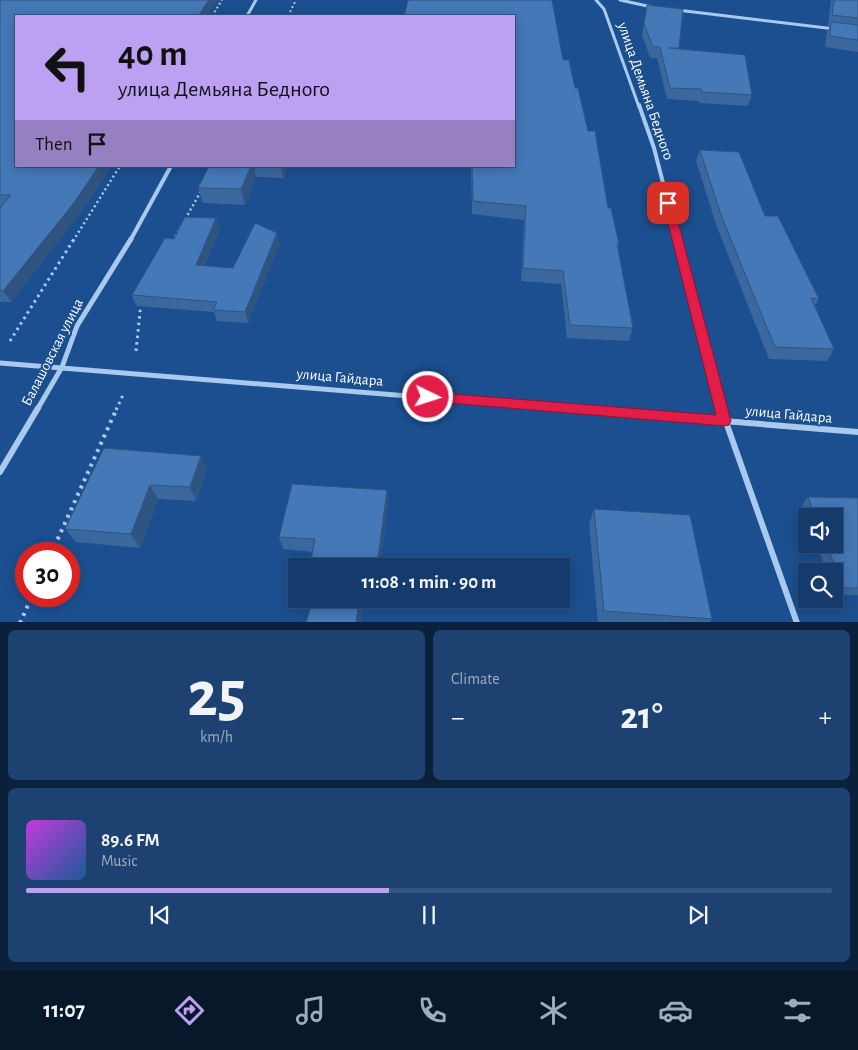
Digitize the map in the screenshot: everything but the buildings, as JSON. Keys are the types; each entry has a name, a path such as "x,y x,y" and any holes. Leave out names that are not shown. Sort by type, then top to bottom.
{"street":[{"path":"248,15 256,0"},
{"name":"улица Демьяна Бедного","path":"596,0 604,9 654,148 724,421 797,622"},
{"path":"620,0 657,7"},
{"path":"676,10 840,30"},
{"name":"Балашовская улица","path":"0,472 62,366 77,326 139,226 170,167"},
{"name":"улица Гайдара","path":"0,363 62,366 858,432"}],"path":[{"path":"213,15 222,0"},
{"path":"288,15 296,0"},
{"path":"5,348 119,167"},
{"path":"20,622 27,607"}],"route":[{"path":"428,397 724,421 668,203"}]}
